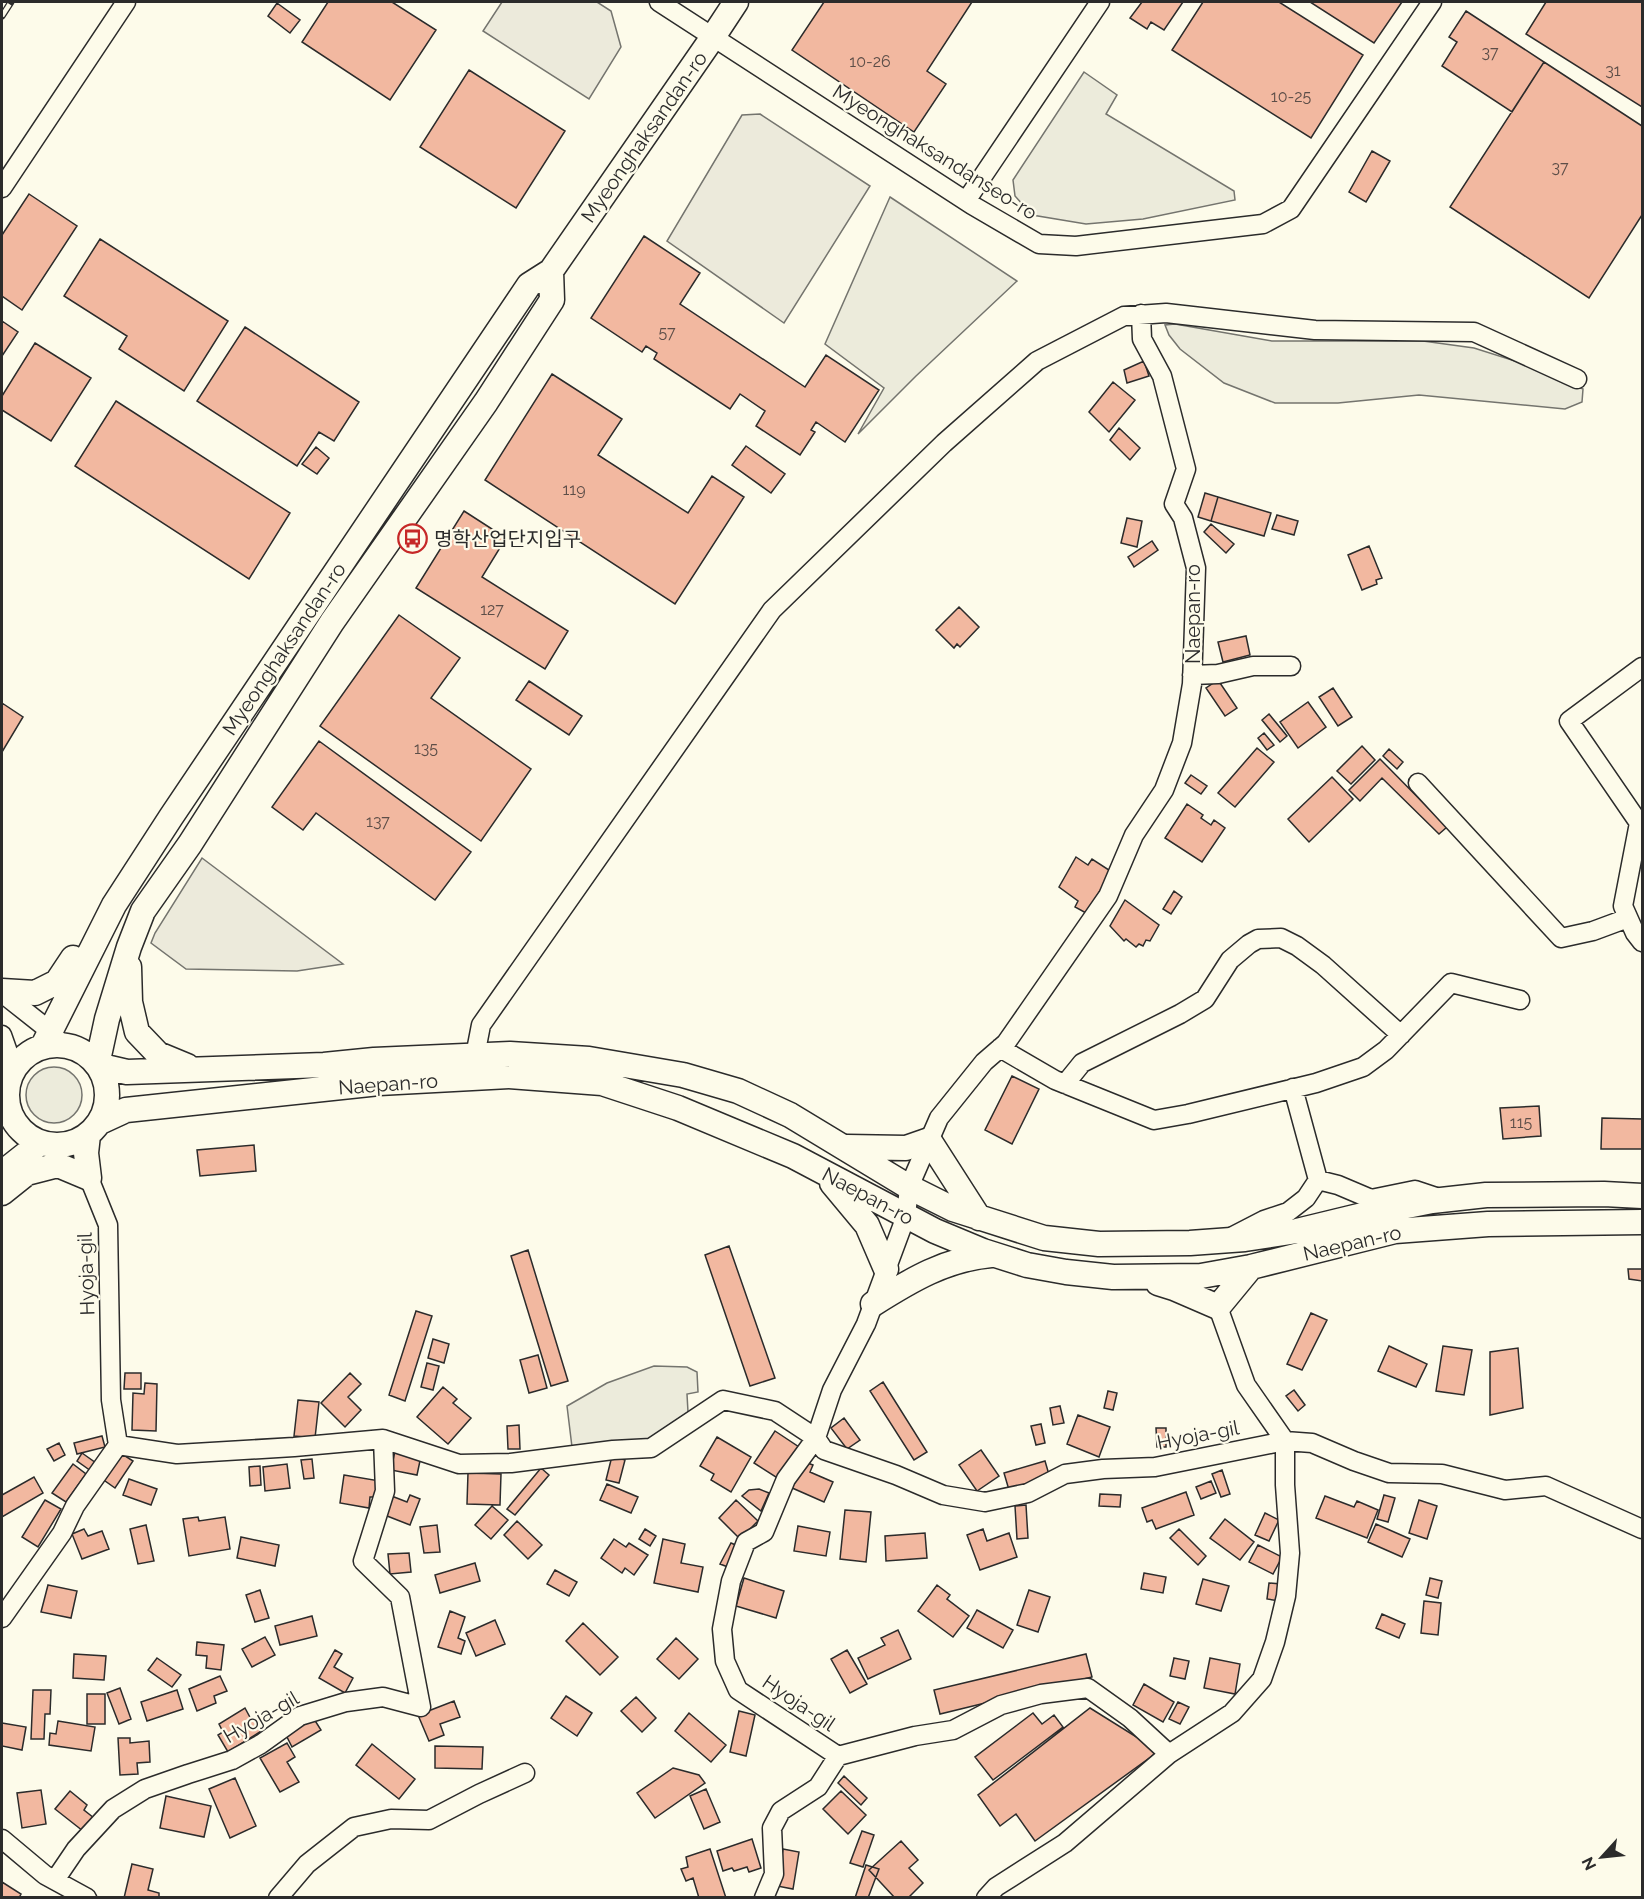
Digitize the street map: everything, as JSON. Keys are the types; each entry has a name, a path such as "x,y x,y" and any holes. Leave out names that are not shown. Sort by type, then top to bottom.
{"street":[{"path":"2,188 126,2"},
{"name":"Myeonghaksandanseo-ro","path":"659,2 966,201 1040,244 1059,246 1076,246 1263,224 1291,209 1432,2"},
{"name":"Myeonghaksandan-ro","path":"52,1040 112,909 184,797 529,285 551,271 736,2"},
{"path":"966,201 1100,2"},
{"name":"Myeonghaksandan-ro","path":"97,1065 107,1019 129,947 143,911 190,844 332,622 486,402 552,300 551,271"},
{"path":"475,1056 481,1025 772,610 944,443 1037,361 1124,315 1166,313 1315,330 1474,332 1576,379"},
{"name":"Naepan-ro","path":"909,1187 939,1118 984,1062 1006,1043 1108,896 1134,834 1164,790 1182,743 1192,684 1196,568 1183,518 1174,504 1186,469 1162,376 1142,339 1141,314"},
{"name":"Naepan-ro","path":"1192,675 1218,674 1253,666 1291,666"},
{"path":"1642,667 1569,721 1639,823 1623,906 1635,933 1642,942"},
{"path":"1418,783 1561,938 1593,931 1628,918"},
{"path":"2,992 35,993 57,982 81,946 112,909"},
{"path":"1065,1084 1082,1063 1205,999 1230,960 1258,939 1281,938 1297,946 1323,965 1401,1035"},
{"path":"129,947 130,1002 137,1032 158,1054 194,1069"},
{"path":"1000,1048 1065,1084 1154,1120 1293,1088 1363,1067 1386,1050 1451,983 1520,1000"},
{"path":"2,992 52,1040 78,1048 92,1058 102,1072 107,1089 106,1106 94,1129 86,1153 89,1178 58,1165 27,1173 2,1193"},
{"path":"2,1035 14,1069"},
{"path":"52,1040 29,1052 14,1069 9,1077 5,1115 26,1135 40,1143 56,1146 73,1143 94,1129"},
{"name":"Naepan-ro","path":"97,1065 127,1071 324,1065 374,1060 510,1054 589,1059 683,1075 738,1091 790,1115 909,1187 953,1209 1044,1238 1099,1244 1169,1244 1297,1231 1367,1214 1486,1195 1642,1196"},
{"name":"Naepan-ro","path":"94,1129 126,1110 379,1083 509,1076 602,1083 678,1108 793,1156 935,1231 992,1255 1026,1265 1066,1272 1132,1277 1201,1276 1251,1267 1395,1231 1488,1224 1642,1222"},
{"path":"1225,1240 1264,1220 1288,1212 1306,1198 1318,1180 1293,1088"},
{"path":"845,1147 906,1148 929,1140 979,1218"},
{"path":"2,1173 40,1143"},
{"path":"820,1170 867,1225 886,1269"},
{"name":"Hyoja-gil","path":"89,1178 108,1225 111,1400 118,1445 177,1454 294,1447 383,1438 459,1464 511,1463 613,1450 651,1448 723,1400 776,1411 816,1438 824,1450 896,1475 943,1495 985,1503 1028,1493 1065,1474 1103,1469 1155,1467 1285,1442 1312,1443 1389,1473 1442,1474 1505,1490 1546,1486 1642,1529"},
{"path":"1318,1180 1338,1185 1371,1199 1415,1190 1444,1200"},
{"path":"816,1438 832,1390 866,1324 906,1216 909,1187"},
{"path":"873,1304 916,1277 944,1265 970,1257 992,1255"},
{"path":"1218,1307 1251,1267"},
{"path":"986,1898 996,1887 1065,1843 1169,1754 1232,1713 1262,1678 1275,1642 1286,1596 1290,1553 1285,1485 1285,1442 1246,1385 1218,1307 1174,1288 1132,1277"},
{"name":"Hyoja-gil","path":"55,1880 76,1849 113,1809 145,1790 188,1773 232,1760 261,1744 300,1716 346,1702 383,1697 422,1707 400,1597 363,1561 385,1491 383,1438"},
{"name":"Hyoja-gil","path":"764,1898 774,1874 772,1828 781,1811 818,1787 838,1756 738,1690 725,1661 722,1629 731,1581 746,1542 764,1532 786,1479 816,1438"},
{"path":"2,1618 62,1533 75,1506 118,1445"},
{"path":"838,1756 915,1736 953,1730 1001,1705 1041,1694 1088,1688 1130,1718 1169,1754"},
{"path":"278,1898 307,1864 354,1827 391,1819 429,1820 478,1794 525,1773"},
{"path":"2,1839 45,1875 87,1898"}],"shaded area":[{"path":"502,2 597,2 611,11 621,47 589,99 483,31"},
{"path":"1084,72 1117,95 1106,114 1234,191 1235,200 1143,219 1086,224 1032,215 1015,196 1013,180"},
{"path":"760,114 870,186 784,323 667,241 742,115"},
{"path":"890,197 1017,281 858,434 884,388 825,344"},
{"path":"1175,324 1272,341 1423,341 1474,348 1531,366 1583,389 1582,402 1565,409 1419,395 1338,403 1275,403 1224,383 1180,349 1169,335 1165,325"},
{"path":"202,858 343,964 297,971 186,969 151,943"},
{"path":"54,1067 65,1069 74,1075 80,1084 82,1095 80,1106 74,1115 65,1121 54,1123 43,1121 34,1115 28,1106 26,1095 28,1084 34,1075 43,1069"},
{"path":"654,1366 687,1367 697,1372 698,1392 687,1394 688,1412 645,1441 572,1447 567,1406 607,1383"}],"building":[{"path":"328,2 392,2 436,30 390,100 302,42"},
{"path":"824,2 972,2 927,71 946,84 914,132 792,50"},
{"path":"1142,2 1183,2 1164,30 1151,22 1147,29 1130,18"},
{"path":"1203,2 1279,2 1363,55 1311,138 1172,50"},
{"path":"1310,2 1402,2 1374,43"},
{"path":"1546,2 1642,2 1642,107 1526,34"},
{"path":"277,3 300,20 290,33 268,16"},
{"path":"1466,11 1544,62 1512,112 1442,66 1457,42 1449,37"},
{"path":"1544,62 1642,126 1642,215 1589,298 1450,207"},
{"path":"469,70 565,131 516,208 420,147"},
{"path":"1372,151 1390,161 1366,202 1349,192"},
{"path":"29,194 77,226 22,310 2,296 2,235"},
{"path":"644,236 700,273 680,304 805,387 826,355 879,390 845,442 816,422 811,430 815,432 800,455 756,426 765,411 740,394 730,409 654,359 657,353 646,346 642,352 591,318"},
{"path":"100,239 228,321 184,391 119,349 127,336 64,296"},
{"path":"2,321 18,332 2,356"},
{"path":"245,327 359,402 334,441 319,432 297,466 197,401"},
{"path":"35,343 91,378 51,441 2,410 2,396"},
{"path":"1144,361 1149,376 1127,383 1124,370"},
{"path":"552,374 622,419 598,455 688,513 712,476 744,497 675,604 485,480"},
{"path":"1113,382 1135,400 1109,432 1089,412"},
{"path":"116,401 290,513 249,579 75,466"},
{"path":"1119,428 1140,448 1130,460 1110,440"},
{"path":"746,446 785,474 771,493 732,465"},
{"path":"316,447 329,458 317,474 302,464"},
{"path":"1205,493 1218,497 1211,521 1198,517"},
{"path":"1218,497 1271,513 1264,536 1211,521"},
{"path":"464,511 506,538 482,577 568,631 545,669 416,588"},
{"path":"1277,515 1298,521 1294,535 1272,529"},
{"path":"1127,518 1142,521 1137,547 1121,543"},
{"path":"1211,524 1234,544 1226,553 1204,532"},
{"path":"1152,541 1158,550 1134,567 1128,557"},
{"path":"1369,546 1382,578 1376,580 1377,584 1362,590 1348,555"},
{"path":"959,607 979,627 960,647 957,644 954,648 936,630"},
{"path":"399,615 460,658 431,698 531,769 481,841 320,726"},
{"path":"1246,636 1250,655 1223,662 1218,642"},
{"path":"1218,680 1237,708 1225,716 1206,688"},
{"path":"529,681 582,716 569,735 516,700"},
{"path":"1333,688 1352,717 1338,726 1319,697"},
{"path":"1308,702 1326,727 1298,748 1280,722"},
{"path":"2,703 23,717 2,752"},
{"path":"1269,714 1287,736 1280,742 1262,720"},
{"path":"1264,733 1274,745 1267,750 1258,738"},
{"path":"319,741 471,852 435,900 316,813 303,830 272,807"},
{"path":"1362,746 1375,760 1351,784 1337,771"},
{"path":"1257,748 1274,762 1235,807 1218,793"},
{"path":"1389,749 1403,762 1397,769 1383,756"},
{"path":"1380,759 1447,827 1439,834 1382,778 1360,801 1349,790"},
{"path":"1191,775 1207,786 1201,794 1185,783"},
{"path":"1332,777 1353,799 1309,842 1288,819"},
{"path":"1187,804 1203,815 1201,818 1211,825 1214,820 1225,828 1202,862 1165,838"},
{"path":"1076,857 1088,865 1092,859 1112,872 1086,913 1075,907 1078,901 1059,887"},
{"path":"1174,891 1182,897 1171,914 1163,909"},
{"path":"1125,900 1159,925 1150,941 1146,940 1143,946 1139,944 1136,947 1126,939 1124,941 1110,926"},
{"path":"1012,1076 1039,1089 1012,1144 985,1130"},
{"path":"1539,1106 1541,1136 1503,1139 1500,1108"},
{"path":"1602,1118 1642,1119 1642,1149 1601,1149"},
{"path":"254,1145 256,1171 200,1176 197,1150"},
{"path":"729,1246 775,1378 750,1386 705,1255"},
{"path":"528,1250 568,1381 551,1386 511,1256"},
{"path":"1628,1269 1642,1269 1642,1281 1629,1279"},
{"path":"416,1311 432,1316 405,1401 389,1395"},
{"path":"1311,1313 1327,1320 1302,1370 1287,1364"},
{"path":"433,1339 449,1344 444,1363 428,1358"},
{"path":"1389,1346 1427,1364 1416,1387 1378,1371"},
{"path":"1443,1346 1472,1350 1464,1395 1436,1391"},
{"path":"1518,1348 1523,1408 1490,1415 1490,1352"},
{"path":"538,1355 547,1388 529,1393 520,1360"},
{"path":"427,1363 439,1366 433,1390 421,1387"},
{"path":"125,1373 141,1373 141,1389 124,1389"},
{"path":"350,1373 361,1384 348,1397 361,1410 345,1427 321,1403"},
{"path":"883,1382 927,1452 914,1460 870,1391"},
{"path":"145,1383 157,1384 156,1431 132,1430 133,1393 144,1394"},
{"path":"443,1387 457,1399 453,1403 471,1418 448,1444 417,1417"},
{"path":"1294,1390 1305,1405 1298,1411 1286,1396"},
{"path":"1108,1391 1117,1393 1113,1410 1104,1408"},
{"path":"298,1400 319,1402 315,1438 294,1436"},
{"path":"1060,1406 1064,1423 1053,1425 1050,1408"},
{"path":"1078,1415 1110,1427 1099,1457 1067,1444"},
{"path":"844,1418 860,1440 847,1449 831,1428"},
{"path":"1041,1424 1045,1443 1036,1445 1031,1426"},
{"path":"519,1425 520,1449 508,1449 507,1426"},
{"path":"1156,1428 1166,1428 1166,1447 1157,1447"},
{"path":"775,1431 799,1447 779,1479 754,1463"},
{"path":"102,1436 105,1447 77,1454 74,1443"},
{"path":"717,1437 751,1457 731,1492 711,1480 714,1474 700,1466"},
{"path":"59,1443 65,1455 54,1461 47,1449"},
{"path":"981,1450 999,1476 977,1491 959,1465"},
{"path":"395,1451 421,1456 417,1475 391,1470"},
{"path":"119,1452 133,1461 115,1488 101,1478"},
{"path":"82,1453 96,1463 91,1471 77,1461"},
{"path":"612,1456 625,1460 619,1483 606,1480"},
{"path":"312,1459 314,1478 304,1479 301,1460"},
{"path":"802,1461 813,1465 810,1472 833,1482 824,1502 790,1487"},
{"path":"1045,1461 1050,1478 1009,1490 1004,1473"},
{"path":"73,1464 86,1474 66,1502 52,1493"},
{"path":"287,1464 290,1488 265,1491 263,1467"},
{"path":"260,1466 261,1485 250,1486 249,1467"},
{"path":"541,1468 549,1475 515,1515 507,1509"},
{"path":"1222,1470 1230,1494 1221,1497 1212,1474"},
{"path":"468,1473 501,1474 500,1505 467,1504"},
{"path":"344,1475 380,1481 378,1497 370,1497 369,1508 340,1503"},
{"path":"34,1477 43,1493 2,1517 2,1495"},
{"path":"129,1479 157,1489 151,1505 123,1495"},
{"path":"1211,1481 1216,1493 1201,1499 1196,1487"},
{"path":"607,1484 638,1497 631,1513 600,1500"},
{"path":"759,1489 769,1493 761,1511 742,1496 749,1490"},
{"path":"1186,1492 1194,1515 1156,1529 1152,1520 1147,1522 1142,1508"},
{"path":"1100,1494 1121,1495 1120,1507 1099,1506"},
{"path":"389,1495 407,1502 410,1495 420,1499 410,1525 382,1514"},
{"path":"1384,1495 1395,1498 1388,1522 1377,1519"},
{"path":"1325,1496 1354,1507 1357,1501 1378,1510 1367,1538 1316,1518"},
{"path":"45,1500 61,1509 38,1547 22,1537"},
{"path":"736,1500 758,1521 740,1539 719,1518"},
{"path":"1419,1500 1437,1506 1427,1539 1409,1533"},
{"path":"1026,1505 1028,1538 1017,1539 1015,1506"},
{"path":"492,1506 508,1520 491,1539 475,1525"},
{"path":"845,1510 871,1512 866,1562 840,1559"},
{"path":"1265,1513 1279,1520 1269,1541 1255,1535"},
{"path":"198,1517 199,1521 225,1517 230,1549 189,1556 183,1519"},
{"path":"1225,1519 1254,1542 1240,1560 1210,1538"},
{"path":"517,1521 542,1545 528,1559 504,1535"},
{"path":"1376,1524 1410,1539 1402,1557 1368,1542"},
{"path":"146,1525 154,1561 138,1564 130,1529"},
{"path":"437,1525 440,1552 424,1553 420,1527"},
{"path":"798,1526 830,1532 826,1556 794,1551"},
{"path":"84,1529 88,1536 102,1531 109,1549 82,1559 72,1534"},
{"path":"645,1529 656,1536 650,1546 639,1539"},
{"path":"983,1529 987,1541 1009,1533 1017,1557 980,1570 967,1535"},
{"path":"1179,1529 1206,1556 1198,1565 1170,1538"},
{"path":"925,1533 927,1558 886,1561 885,1536"},
{"path":"241,1537 279,1545 275,1566 237,1558"},
{"path":"614,1539 626,1547 629,1543 648,1555 634,1575 625,1568 622,1573 601,1558"},
{"path":"663,1539 685,1544 681,1563 703,1567 698,1592 654,1583"},
{"path":"731,1543 738,1546 728,1567 720,1564"},
{"path":"1258,1545 1282,1557 1273,1574 1249,1562"},
{"path":"409,1553 411,1572 390,1574 388,1554"},
{"path":"475,1563 480,1581 440,1593 435,1575"},
{"path":"555,1570 577,1582 569,1596 547,1584"},
{"path":"1144,1573 1166,1577 1163,1593 1141,1589"},
{"path":"744,1578 784,1591 776,1618 736,1606"},
{"path":"1430,1578 1442,1581 1438,1598 1426,1595"},
{"path":"1203,1579 1229,1586 1221,1611 1196,1604"},
{"path":"1269,1583 1281,1584 1279,1601 1267,1599"},
{"path":"48,1585 77,1591 71,1618 41,1612"},
{"path":"937,1585 950,1595 947,1599 969,1616 953,1637 918,1611"},
{"path":"260,1590 269,1618 255,1622 246,1595"},
{"path":"1029,1590 1050,1597 1038,1632 1017,1625"},
{"path":"1424,1601 1441,1603 1438,1635 1421,1633"},
{"path":"977,1610 1013,1630 1003,1648 967,1628"},
{"path":"450,1611 465,1617 458,1638 465,1641 461,1654 438,1647"},
{"path":"1382,1614 1405,1624 1399,1638 1376,1628"},
{"path":"312,1616 317,1636 280,1645 275,1626"},
{"path":"495,1620 505,1644 476,1656 466,1633"},
{"path":"583,1623 618,1657 600,1675 566,1641"},
{"path":"898,1630 911,1659 868,1679 858,1658 885,1645 881,1638"},
{"path":"265,1637 275,1655 252,1667 242,1649"},
{"path":"676,1638 698,1659 679,1679 657,1659"},
{"path":"197,1642 224,1645 221,1670 206,1668 207,1656 196,1655"},
{"path":"335,1650 342,1654 334,1667 353,1678 345,1693 319,1678"},
{"path":"847,1650 867,1684 850,1693 831,1659"},
{"path":"74,1654 106,1656 104,1680 73,1678"},
{"path":"1086,1654 1092,1677 940,1714 934,1690"},
{"path":"157,1658 181,1675 172,1687 148,1670"},
{"path":"1174,1658 1189,1661 1185,1679 1170,1676"},
{"path":"1210,1658 1240,1664 1235,1694 1204,1688"},
{"path":"220,1676 227,1691 214,1696 216,1703 197,1711 189,1689"},
{"path":"1144,1684 1174,1702 1163,1722 1133,1705"},
{"path":"120,1688 131,1719 119,1724 107,1693"},
{"path":"33,1690 51,1690 50,1714 45,1714 44,1739 31,1739"},
{"path":"177,1690 183,1709 147,1721 141,1702"},
{"path":"87,1694 105,1694 105,1724 87,1724"},
{"path":"566,1696 592,1713 577,1736 551,1718"},
{"path":"636,1697 656,1718 642,1732 621,1711"},
{"path":"454,1701 460,1717 440,1724 444,1735 429,1741 418,1715"},
{"path":"1178,1702 1189,1707 1180,1724 1169,1719"},
{"path":"245,1708 252,1721 256,1719 263,1730 228,1752 218,1735 223,1732 219,1724"},
{"path":"1090,1708 1159,1751 1035,1841 1016,1814 1000,1826 978,1795"},
{"path":"739,1711 755,1715 746,1756 730,1752"},
{"path":"689,1713 726,1745 711,1762 675,1731"},
{"path":"1033,1713 1042,1724 1054,1715 1063,1727 993,1780 975,1757"},
{"path":"314,1719 321,1730 292,1747 286,1735"},
{"path":"58,1721 95,1727 91,1751 49,1745 50,1733 56,1734"},
{"path":"2,1723 26,1727 22,1750 2,1746"},
{"path":"118,1738 130,1738 130,1743 149,1741 150,1762 137,1763 138,1774 120,1775"},
{"path":"287,1743 295,1757 287,1762 299,1782 280,1792 260,1758"},
{"path":"372,1744 415,1779 399,1799 356,1765"},
{"path":"435,1746 483,1747 482,1769 435,1768"},
{"path":"673,1768 699,1775 705,1783 655,1818 637,1793"},
{"path":"844,1776 867,1798 861,1805 838,1783"},
{"path":"235,1778 256,1826 230,1838 209,1789"},
{"path":"706,1789 720,1822 704,1829 690,1796"},
{"path":"41,1790 46,1824 22,1828 17,1793"},
{"path":"70,1791 87,1805 84,1810 94,1818 83,1831 55,1809"},
{"path":"841,1791 866,1815 848,1834 823,1809"},
{"path":"166,1796 211,1806 204,1837 160,1828"},
{"path":"862,1831 874,1835 863,1867 850,1863"},
{"path":"752,1839 761,1868 749,1872 747,1867 734,1871 732,1868 723,1871 717,1851"},
{"path":"901,1841 918,1860 909,1868 923,1883 908,1898 895,1898 869,1870"},
{"path":"710,1849 726,1898 699,1898 693,1878 686,1881 681,1869 688,1867 686,1857"},
{"path":"783,1849 799,1852 793,1889 777,1886"},
{"path":"132,1864 153,1869 148,1890 159,1893 159,1898 124,1898"},
{"path":"866,1865 879,1869 868,1898 855,1898"},
{"path":"2,1882 21,1894 19,1898 2,1898"}],"railway":[{"path":"2,16 11,2"}],"place":[{"name":"명학산업단지입구","path":"413,539"}]}
